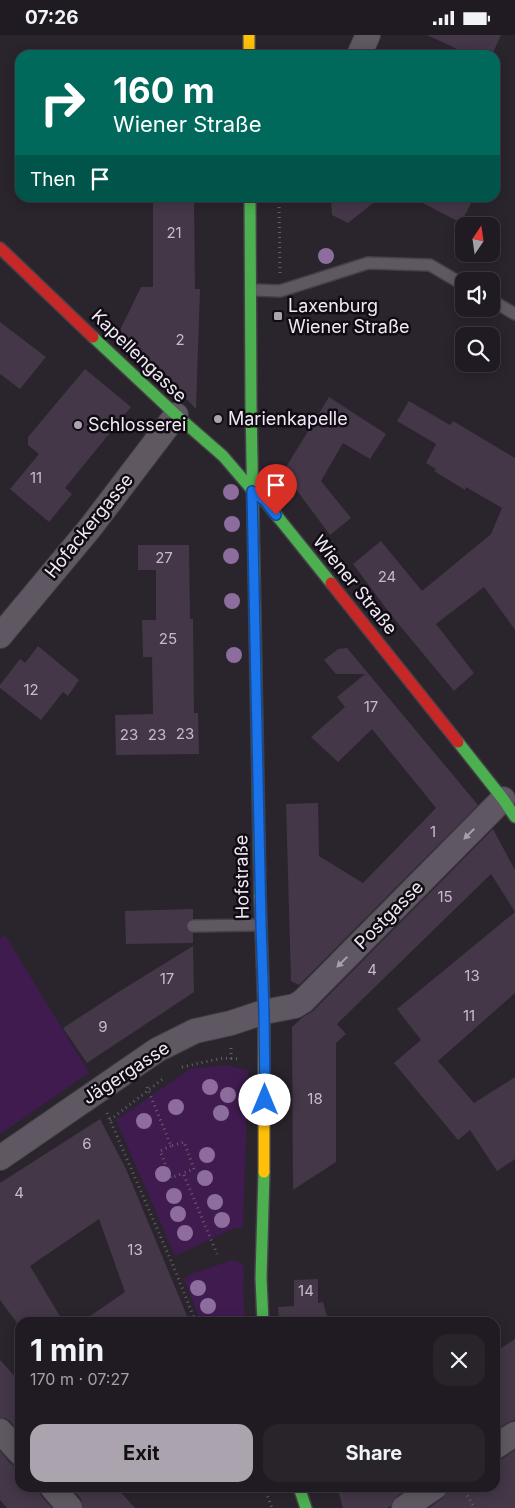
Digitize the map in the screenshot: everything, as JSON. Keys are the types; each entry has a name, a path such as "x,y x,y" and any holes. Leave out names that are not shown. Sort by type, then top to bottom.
{"main road":[{"path":"249,35 249,50"},
{"path":"250,202 252,491"},
{"name":"Kapellengasse","path":"0,248 176,415 223,456 252,491"},
{"name":"Wiener Straße","path":"252,491 265,501 509,808"},
{"name":"Hofstraße","path":"252,491 265,1061 261,1278 263,1317"},
{"path":"301,1492 306,1508"}],"street":[{"path":"360,50 368,35"},
{"name":"Hofackergasse","path":"0,636 90,528 176,415"},
{"name":"Postgasse","path":"264,1012 295,1006 303,1001 509,808"},
{"name":"Jägergasse","path":"0,1158 157,1050 195,1031 231,1023 264,1012"},
{"path":"0,1431 15,1448"},
{"path":"500,1444 515,1434"},
{"path":"56,1492 70,1508"},
{"path":"404,1508 428,1492"}],"lane":[{"path":"251,290 280,291 368,263 430,265 455,280"},
{"path":"500,306 515,314"},
{"path":"193,926 261,925"}],"path":[{"path":"279,202 280,291"},
{"path":"176,1068 223,1058 265,1061"},
{"path":"137,1063 171,1146"},
{"path":"110,1120 169,1074"},
{"path":"96,1092 110,1120 193,1317"},
{"path":"184,1142 194,1169 171,1177 160,1151 171,1146 184,1142"},
{"path":"183,1173 217,1254"},
{"path":"266,1492 272,1508"},
{"path":"465,1492 475,1508"}],"shaded area":[{"path":"5,935 89,1073 0,1134 0,939"},
{"path":"225,1065 248,1070 243,1228 235,1228 175,1256 116,1120 190,1069"},
{"path":"232,1260 244,1266 244,1317 199,1317 184,1279 191,1274"}],"building":[{"path":"427,35 501,35 494,50 459,50"},
{"path":"153,202 194,202 195,289 200,289 196,409 120,330 141,287 153,287"},
{"path":"331,202 375,202 348,223 332,215"},
{"path":"421,202 472,202 464,217 455,217 455,220"},
{"path":"0,322 46,357 20,389 0,374"},
{"name":"Schlosserei","path":"85,369 131,407 65,488 72,494 49,522 10,489 39,454 28,445 28,437"},
{"path":"329,397 386,434 370,459 343,443 321,481 351,518 330,535 283,472"},
{"path":"409,401 450,425 453,421 515,458 515,630 484,587 436,624 474,673 454,691 391,615 353,564 381,541 422,591 491,534 502,508 466,487 465,490 434,471 436,469 426,463 436,444 397,421"},
{"path":"138,545 189,545 190,619 193,619 194,713 198,713 199,754 116,755 115,715 153,714 152,657 143,657 142,620 156,620 156,570 138,570"},
{"path":"38,646 79,680 68,696 63,692 41,720 0,688 0,685 20,659 25,663"},
{"path":"347,648 478,805 299,985 291,981 286,804 318,803 319,856 363,883 436,808 372,729 338,762 311,737 345,707 337,697 365,674 336,674 324,660 338,649"},
{"path":"493,829 515,870 515,912 491,874 337,1024 346,1034 336,1043 336,1162 293,1190 292,1027 313,1011"},
{"path":"193,909 193,919 189,920 186,926 187,930 193,933 193,943 126,944 125,911"},
{"path":"515,912 515,993 438,1061 474,1103 515,1077 515,1159 497,1171 470,1130 458,1140 394,1063 421,1040 397,1009"},
{"path":"193,946 194,992 87,1063 63,1028"},
{"path":"100,1119 126,1169 188,1317 89,1317 125,1292 99,1219 30,1266 60,1317 15,1317 15,1320 0,1300 0,1183"},
{"path":"318,1279 318,1303 323,1302 327,1317 279,1317 278,1307 294,1306 294,1280"},
{"path":"515,1339 515,1420 500,1428 500,1349"},
{"path":"0,1360 15,1376 15,1427 5,1418 0,1418"},
{"path":"515,1450 515,1508 429,1508 443,1498 447,1492 500,1492 500,1460"},
{"path":"0,1451 15,1466 15,1492 40,1492 41,1496 52,1508 7,1508 0,1500"},
{"path":"75,1492 121,1492 135,1508 83,1508 81,1499"},
{"path":"338,1492 403,1492 387,1508 343,1508"}],"traffic: fast":[{"path":"250,202 251,405 260,896"},
{"path":"93,337 223,456 253,491 265,501 331,583"},
{"path":"458,742 515,817"},
{"path":"263,1317 261,1278 264,1172"},
{"path":"301,1492 306,1508"}],"traffic: slow":[{"path":"249,35 249,50"},
{"path":"260,896 264,1012 264,1172"}],"traffic: jam":[{"path":"0,248 93,337"},
{"path":"331,583 458,742"}],"place":[{"name":"Laxenburg Wiener Straße","path":"278,316"},
{"name":"Marienkapelle","path":"218,419"},
{"name":"Schlosserei","path":"78,425"}],"route":[{"path":"265,1100 252,491 265,501 276,515"}]}
